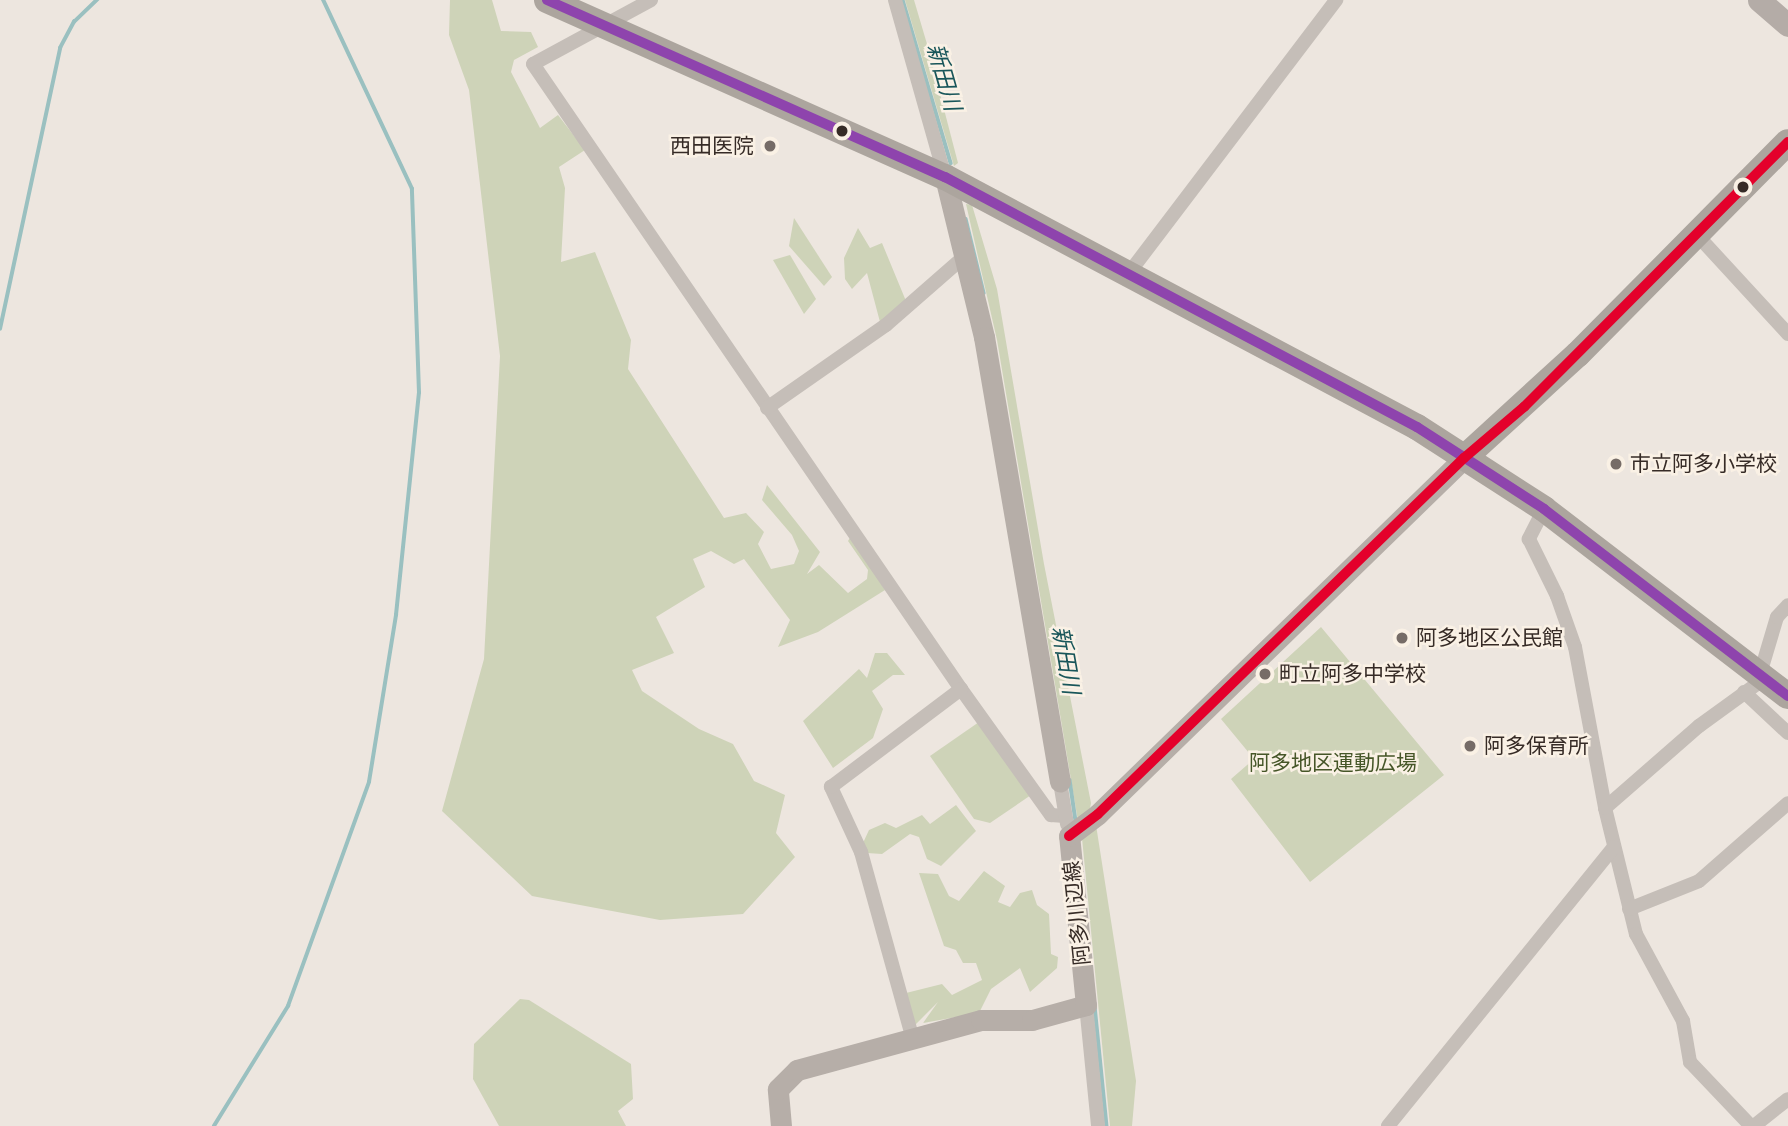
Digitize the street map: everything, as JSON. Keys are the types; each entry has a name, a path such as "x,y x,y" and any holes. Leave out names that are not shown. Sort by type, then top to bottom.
{"highway":[{"path":"547,0 945,177 1417,427 1544,509 1756,681 1788,696"},
{"path":"1464,458 1524,407 1698,236 1788,142"}],"main road":[{"path":"1759,0 1788,25"},
{"path":"945,177 967,254 1060,782"},
{"name":"阿多川辺線","path":"1086,1006 1072,829 1464,458"},
{"path":"781,1126 778,1089 791,1074 912,1036 981,1020 1032,1020 1086,1006"}],"street":[{"path":"651,0 533,64 961,689 1051,815 1072,829"},
{"path":"895,0 945,177"},
{"path":"1129,273 1336,0"},
{"path":"1698,236 1788,334"},
{"path":"767,408 886,325 967,254"},
{"path":"1544,509 1529,539 1571,633 1614,847 1629,909 1648,963 1683,1021 1690,1062 1753,1126 1788,1099"},
{"path":"1605,808 1756,681 1777,617 1788,605"},
{"path":"1756,681 1788,733"},
{"path":"912,1036 861,852 831,787 961,689"},
{"path":"1060,782 1072,829"},
{"path":"1629,909 1699,881 1788,803"},
{"path":"1388,1126 1614,847"},
{"path":"1086,1006 1098,1126"}],"green space":[{"path":"450,0 492,0 501,31 531,32 538,47 514,60 511,72 540,128 558,115 585,150 559,167 565,188 561,262 595,252 631,340 628,369 724,518 746,513 764,532 758,544 771,569 794,564 799,551 792,535 762,500 767,485 820,552 807,574 819,565 848,593 867,579 868,570 848,541 851,536 885,590 818,632 778,647 790,620 744,559 734,564 711,551 693,559 705,587 656,617 674,653 632,670 642,691 699,729 733,744 754,781 785,795 776,833 795,857 743,914 660,920 532,896 442,811 484,659 500,356 469,90 449,35"},
{"path":"905,0 914,0 927,44 958,163 954,166"},
{"path":"966,204 972,205 997,289 1044,564 1091,803 1089,814 1078,821 997,340"},
{"path":"794,218 832,277 824,286 789,246"},
{"path":"858,228 870,248 882,243 906,301 880,322 867,273 852,289 845,279 844,258"},
{"path":"790,255 816,299 804,314 773,260"},
{"name":"阿多地区運動広場","path":"1321,627 1444,775 1310,882 1231,779 1254,759 1221,719"},
{"path":"875,653 887,653 905,675 893,675 872,691 883,709 873,738 833,768 803,721 859,669 867,678"},
{"path":"979,722 1031,795 990,823 974,819 930,756"},
{"path":"956,805 976,831 941,866 927,859 919,837 910,834 882,854 867,853 863,843 869,830 885,823 896,828 922,815 930,824"},
{"path":"1096,825 1136,1081 1132,1126 1110,1126 1082,838"},
{"path":"984,871 1005,886 998,902 1010,907 1020,893 1032,890 1037,905 1049,914 1051,954 1058,957 1057,968 1030,992 1020,968 991,989 979,1013 923,1023 938,1002 914,1026 906,993 942,984 952,995 982,980 976,963 963,963 956,950 944,946 919,873 938,874 949,896 959,901"},
{"path":"520,999 529,1000 631,1064 633,1099 618,1111 626,1126 499,1126 473,1079 474,1044"}],"waterway":[{"path":"0,329 60,48 74,22 97,0"},
{"path":"214,1126 288,1006 369,782 396,615 419,393 412,189 323,0"},
{"name":"新田川","path":"903,0 951,163"},
{"name":"新田川","path":"966,219 984,293"},
{"name":"新田川","path":"1070,780 1076,821"},
{"name":"新田川","path":"1095,1006 1107,1126"}],"transit line":[{"path":"547,0 945,177 1417,427 1544,509 1788,696"},
{"path":"1069,836 1098,814 1464,458 1524,407 1788,142"}],"place":[{"name":"西田医院","path":"770,146"},
{"name":"市立阿多小学校","path":"1616,464"},
{"name":"阿多地区公民館","path":"1402,638"},
{"name":"町立阿多中学校","path":"1265,674"},
{"name":"阿多保育所","path":"1470,746"}]}
